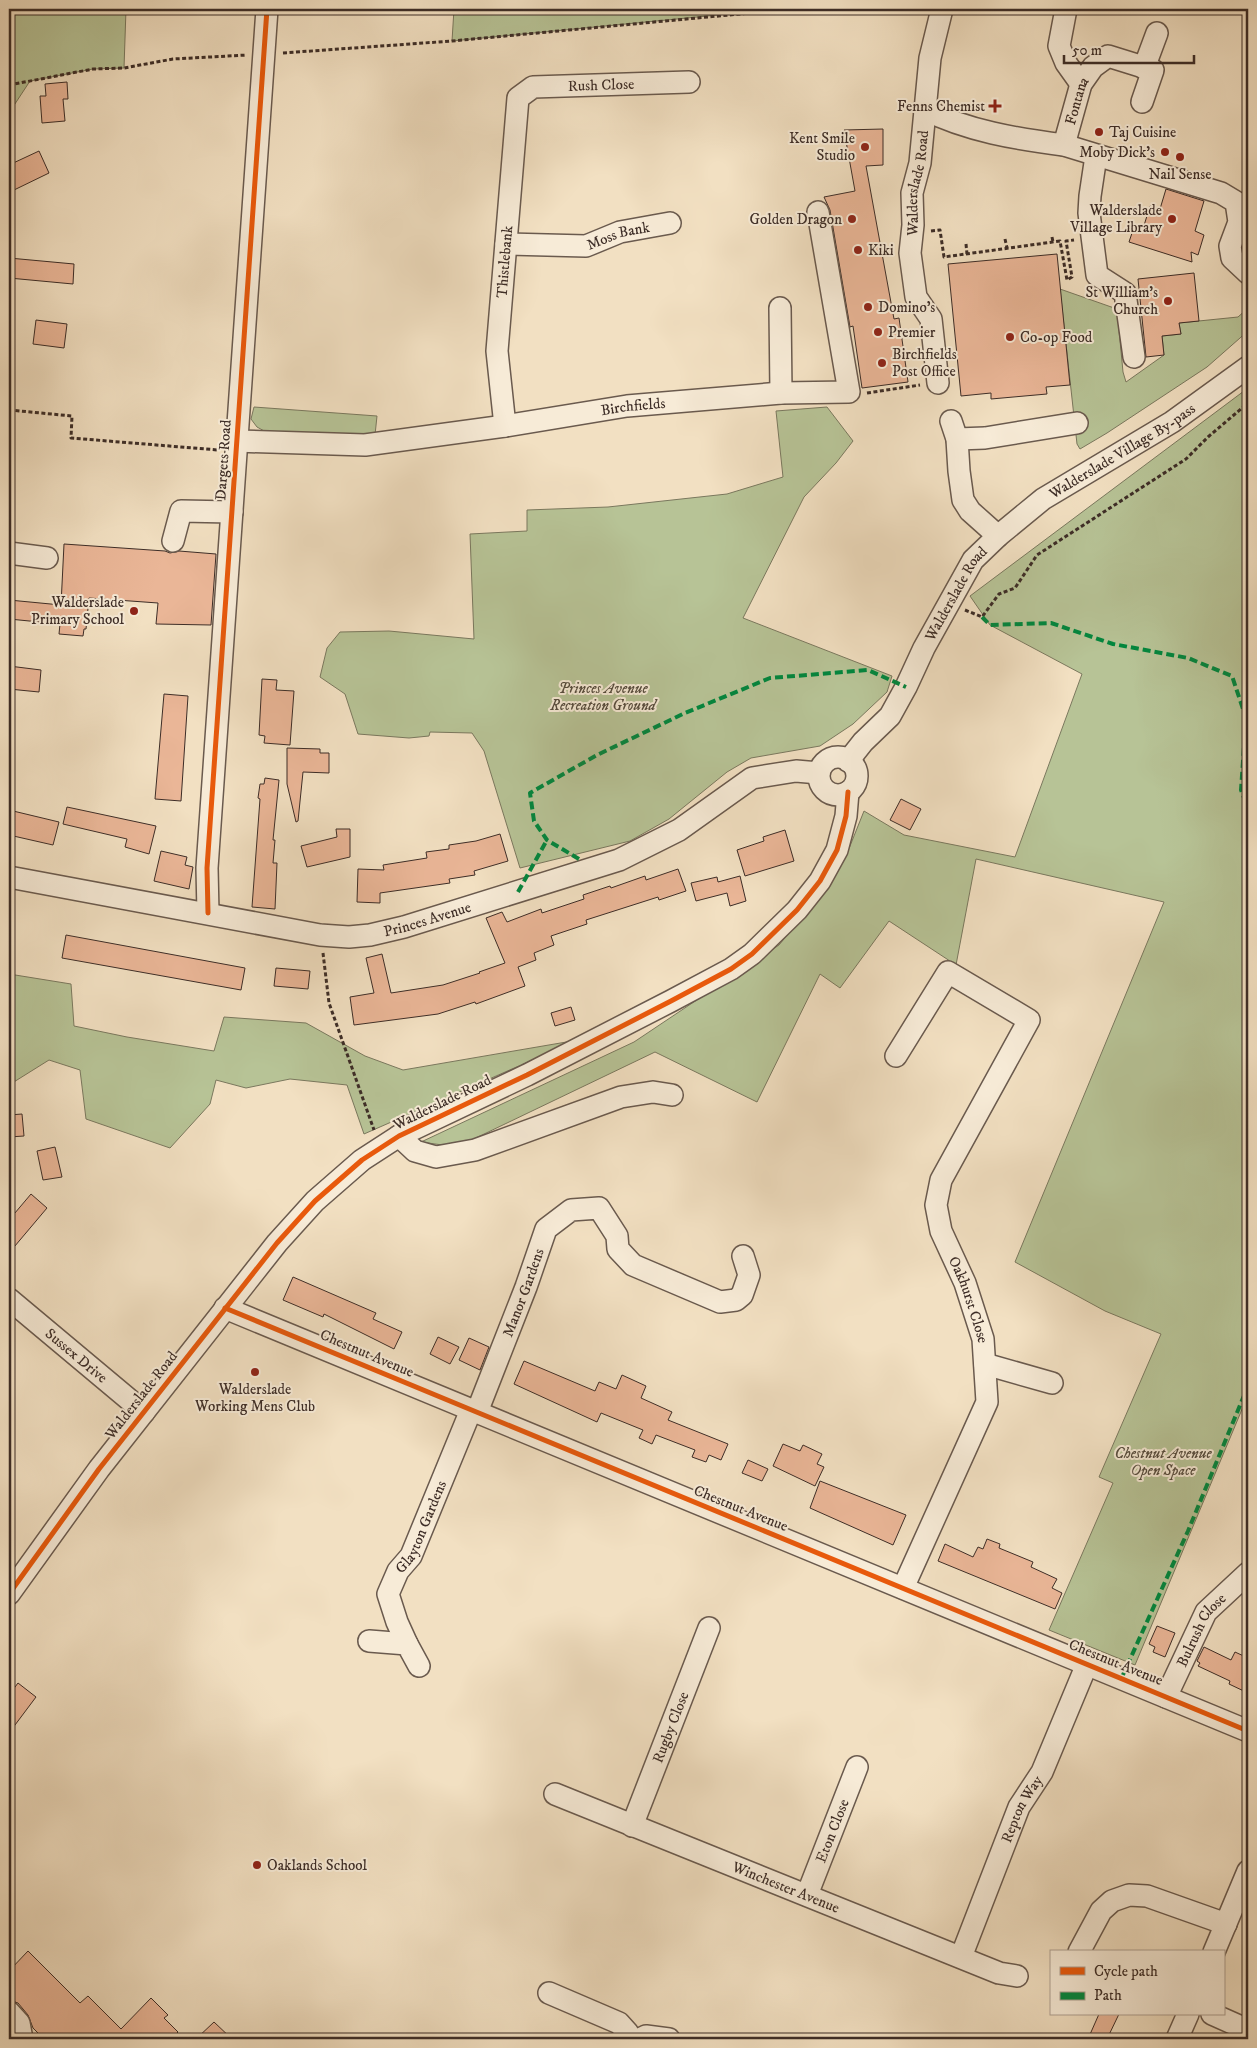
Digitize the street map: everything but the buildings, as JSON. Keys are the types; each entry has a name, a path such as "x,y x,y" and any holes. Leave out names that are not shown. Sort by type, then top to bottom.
{"street":[{"name":"Dargets Road","path":"208,913 207,868 268,9"},
{"name":"Walderslade Road","path":"938,383 931,319 916,297 910,253 912,193 920,163 930,58 942,9"},
{"path":"1066,9 1059,46 1066,63 1080,84"},
{"path":"1142,102 1153,70 1144,68 1157,33"},
{"name":"Fontana","path":"1064,145 1080,84 1093,67 1108,56 1144,68"},
{"name":"Rush Close","path":"518,98 533,87 689,82"},
{"name":"Thistlebank","path":"505,426 497,351 518,98"},
{"path":"924,109 953,122 1038,142 1064,145 1221,193 1236,202 1239,222 1230,246 1232,258 1248,273"},
{"path":"1096,156 1089,213 1097,275 1125,293 1134,357"},
{"path":"818,212 849,392"},
{"name":"Moss Bank","path":"506,244 586,246 620,232 670,223"},
{"path":"780,308 781,393"},
{"name":"Walderslade Village By-pass","path":"998,536 1043,498 1172,422 1248,367"},
{"name":"Birchfields","path":"236,446 364,445 505,426 627,406 781,393 849,392"},
{"name":"Walderslade Road","path":"848,760 863,742 890,716 924,648 973,560 998,536 970,511 963,500 954,430 985,438 1077,423"},
{"path":"173,541 181,511 232,512"},
{"path":"9,554 47,558"},
{"path":"830,759 848,760 852,765 856,782 848,792 830,794 821,785 819,773 821,767 830,759"},
{"name":"Princes Avenue","path":"9,877 320,935 349,937 370,935 404,927 610,863 679,830 752,778 796,771 819,773"},
{"name":"Walderslade Road","path":"9,1594 88,1484 144,1412 277,1243 310,1207 362,1160 399,1136 527,1075 671,1001 731,968 752,954 797,910 820,881 837,850 846,816 848,792"},
{"name":"Oakhurst Close","path":"896,1056 948,972 1029,1020 941,1180 936,1205 941,1231 965,1283 983,1339 987,1402 903,1588"},
{"path":"399,1136 416,1152 436,1157 475,1150 621,1097 653,1092 672,1095"},
{"name":"Manor Gardens","path":"474,1411 526,1287 546,1229 571,1210 599,1208 617,1236 618,1249 633,1264 720,1302 736,1300 742,1295 749,1275 743,1256"},
{"name":"Sussex Drive","path":"9,1299 144,1412"},
{"name":"Chestnut Avenue","path":"225,1308 1248,1730"},
{"path":"985,1364 1052,1382"},
{"name":"Glayton Gardens","path":"420,1666 397,1622 388,1594 398,1572 411,1556 474,1411"},
{"name":"Bulrush Close","path":"1166,1696 1206,1612 1248,1573"},
{"name":"Rugby Close","path":"632,1826 709,1628"},
{"path":"370,1641 407,1644"},
{"name":"Repton Way","path":"961,1957 1019,1807 1042,1772 1087,1664"},
{"name":"Eton Close","path":"807,1896 857,1767"},
{"name":"Winchester Avenue","path":"555,1794 999,1973 1018,1976"},
{"path":"1215,1950 1248,1871"},
{"path":"1080,1950 1101,1912 1112,1901 1129,1895 1147,1896 1226,1924"},
{"path":"549,1993 619,2023 628,2033 628,2039"},
{"path":"9,2012 19,2023 22,2039"},
{"path":"1177,2039 1187,2016"},
{"path":"1216,2016 1248,2030"},
{"path":"640,2039 646,2036 669,2039"}],"path":[{"path":"9,85 93,69 124,68 173,59 452,41 793,9"},
{"path":"912,233 940,230 944,256 1060,242 1067,280 1072,277 1066,241 1092,237"},
{"path":"1052,237 1053,242"},
{"path":"1005,239 1007,248"},
{"path":"966,244 967,254"},
{"path":"849,392 864,393 938,383"},
{"path":"971,611 982,617 999,594 1015,588 1037,555 1186,459 1248,403"},
{"path":"9,410 72,416 71,438 236,446"},
{"path":"320,935 329,1003 381,1148"}],"green space":[{"path":"9,9 126,9 124,68 93,69 30,81 9,113"},
{"path":"454,9 761,9 728,14 452,41"},
{"path":"1060,289 1117,309 1123,372 1126,382 1164,355 1162,336 1181,334 1179,323 1238,317 1248,308 1248,331 1207,367 1080,449 1077,444"},
{"name":"Chestnut Avenue Open Space","path":"1248,388 1248,1395 1135,1665 1049,1630 1113,1483 1099,1477 1161,1334 1105,1311 1015,1262 1164,902 976,859 956,965 889,921 840,988 820,974 757,1102 655,1052 457,1147 421,1142 634,1042 779,945 831,882 848,851 864,811 904,835 1015,857 1082,674 990,625 970,596"},
{"path":"254,407 377,416 375,435 266,432 257,427 251,419"},
{"name":"Princes Avenue Recreation Ground","path":"827,407 853,441 836,463 804,497 743,618 892,676 887,692 853,724 820,746 751,758 727,772 669,819 630,841 520,868 484,751 472,733 430,732 429,736 409,738 358,734 345,694 320,677 327,648 340,632 389,631 474,639 470,534 527,531 527,510 608,507 727,494 783,477 776,411"},
{"path":"9,974 71,984 74,1026 127,1037 214,1051 224,1017 306,1023 365,1056 403,1070 578,1040 364,1134 347,1085 290,1079 246,1088 216,1080 210,1104 170,1148 86,1119 80,1070 49,1060 9,1085"}],"marked path":[{"path":"741,9 744,13"},
{"path":"982,617 990,625 1051,623 1113,644 1188,658 1232,676 1246,718 1241,790 1248,808"},
{"path":"579,859 547,840 534,821 530,793 597,755 685,713 770,678 868,670 906,687"},
{"path":"518,892 547,840"},
{"path":"1122,1677 1188,1531 1248,1386"}],"cycle path":[{"path":"208,913 207,868 267,9"},
{"path":"9,1594 99,1469 277,1243 315,1201 362,1160 399,1136 527,1075 671,1001 731,969 752,954 797,910 820,881 837,850 846,816 848,792"},
{"path":"225,1308 1248,1731"}],"place":[{"name":"Fenns Chemist","path":"995,106"},
{"name":"Taj Cuisine","path":"1099,132"},
{"name":"Kent Smile Studio","path":"865,147"},
{"name":"Moby Dick's","path":"1165,152"},
{"name":"Nail Sense","path":"1180,157"},
{"name":"Golden Dragon","path":"852,219"},
{"name":"Walderslade Village Library","path":"1172,219"},
{"name":"Kiki","path":"858,250"},
{"name":"St William's Church","path":"1168,301"},
{"name":"Domino's","path":"868,307"},
{"name":"Premier","path":"878,332"},
{"name":"Co-op Food","path":"1010,337"},
{"name":"Birchfields Post Office","path":"882,363"},
{"name":"Walderslade Primary School","path":"134,611"},
{"name":"Walderslade Working Mens Club","path":"255,1372"},
{"name":"Oaklands School","path":"257,1865"}]}
